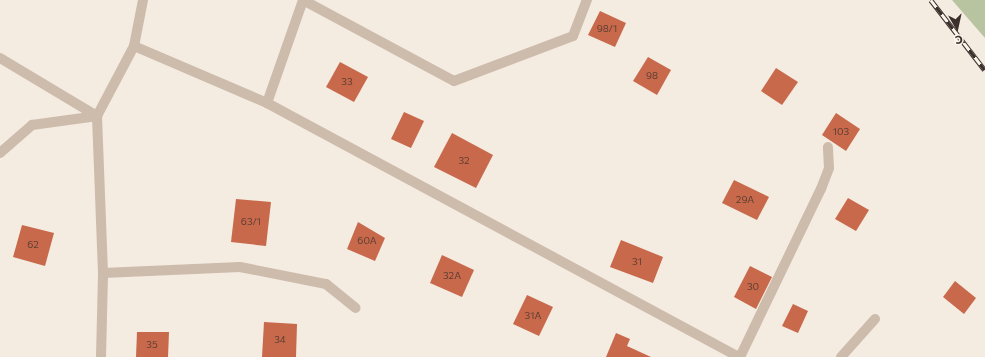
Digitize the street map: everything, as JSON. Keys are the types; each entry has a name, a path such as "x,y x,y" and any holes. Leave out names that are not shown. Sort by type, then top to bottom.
{"street":[{"path":"101,357 103,273 97,116 134,46 143,0"},
{"path":"268,103 303,0 454,81 573,36 588,0"},
{"path":"134,46 268,103 739,357 821,189 829,168 828,147"},
{"path":"0,58 97,116"},
{"path":"0,153 32,125 97,116"},
{"path":"103,273 240,267 326,284 356,308"},
{"path":"841,357 848,353 876,319"}],"green space":[{"path":"952,0 985,0 985,38"}],"building":[{"path":"600,11 626,23 615,47 588,35"},
{"path":"648,57 671,70 657,95 633,81"},
{"path":"340,62 368,77 354,102 326,87"},
{"path":"776,68 798,82 782,105 761,91"},
{"path":"404,112 424,121 411,148 391,139"},
{"path":"836,113 860,129 846,151 822,135"},
{"path":"452,133 493,155 476,188 434,167"},
{"path":"734,180 769,197 757,220 722,203"},
{"path":"848,198 869,210 856,231 835,219"},
{"path":"236,199 271,202 266,246 231,242"},
{"path":"358,222 385,238 375,261 347,249"},
{"path":"22,225 54,233 45,266 13,257"},
{"path":"621,240 663,257 653,283 610,267"},
{"path":"442,255 474,270 462,297 430,283"},
{"path":"750,266 772,277 756,309 734,297"},
{"path":"955,281 976,298 964,314 943,297"},
{"path":"527,295 553,307 539,336 513,324"},
{"path":"793,304 808,311 798,333 782,326"},
{"path":"264,322 297,324 296,357 262,357"},
{"path":"137,332 169,332 168,357 136,357"},
{"path":"616,333 630,339 627,346 651,357 606,357"}],"railway":[{"path":"931,0 985,70"}]}
